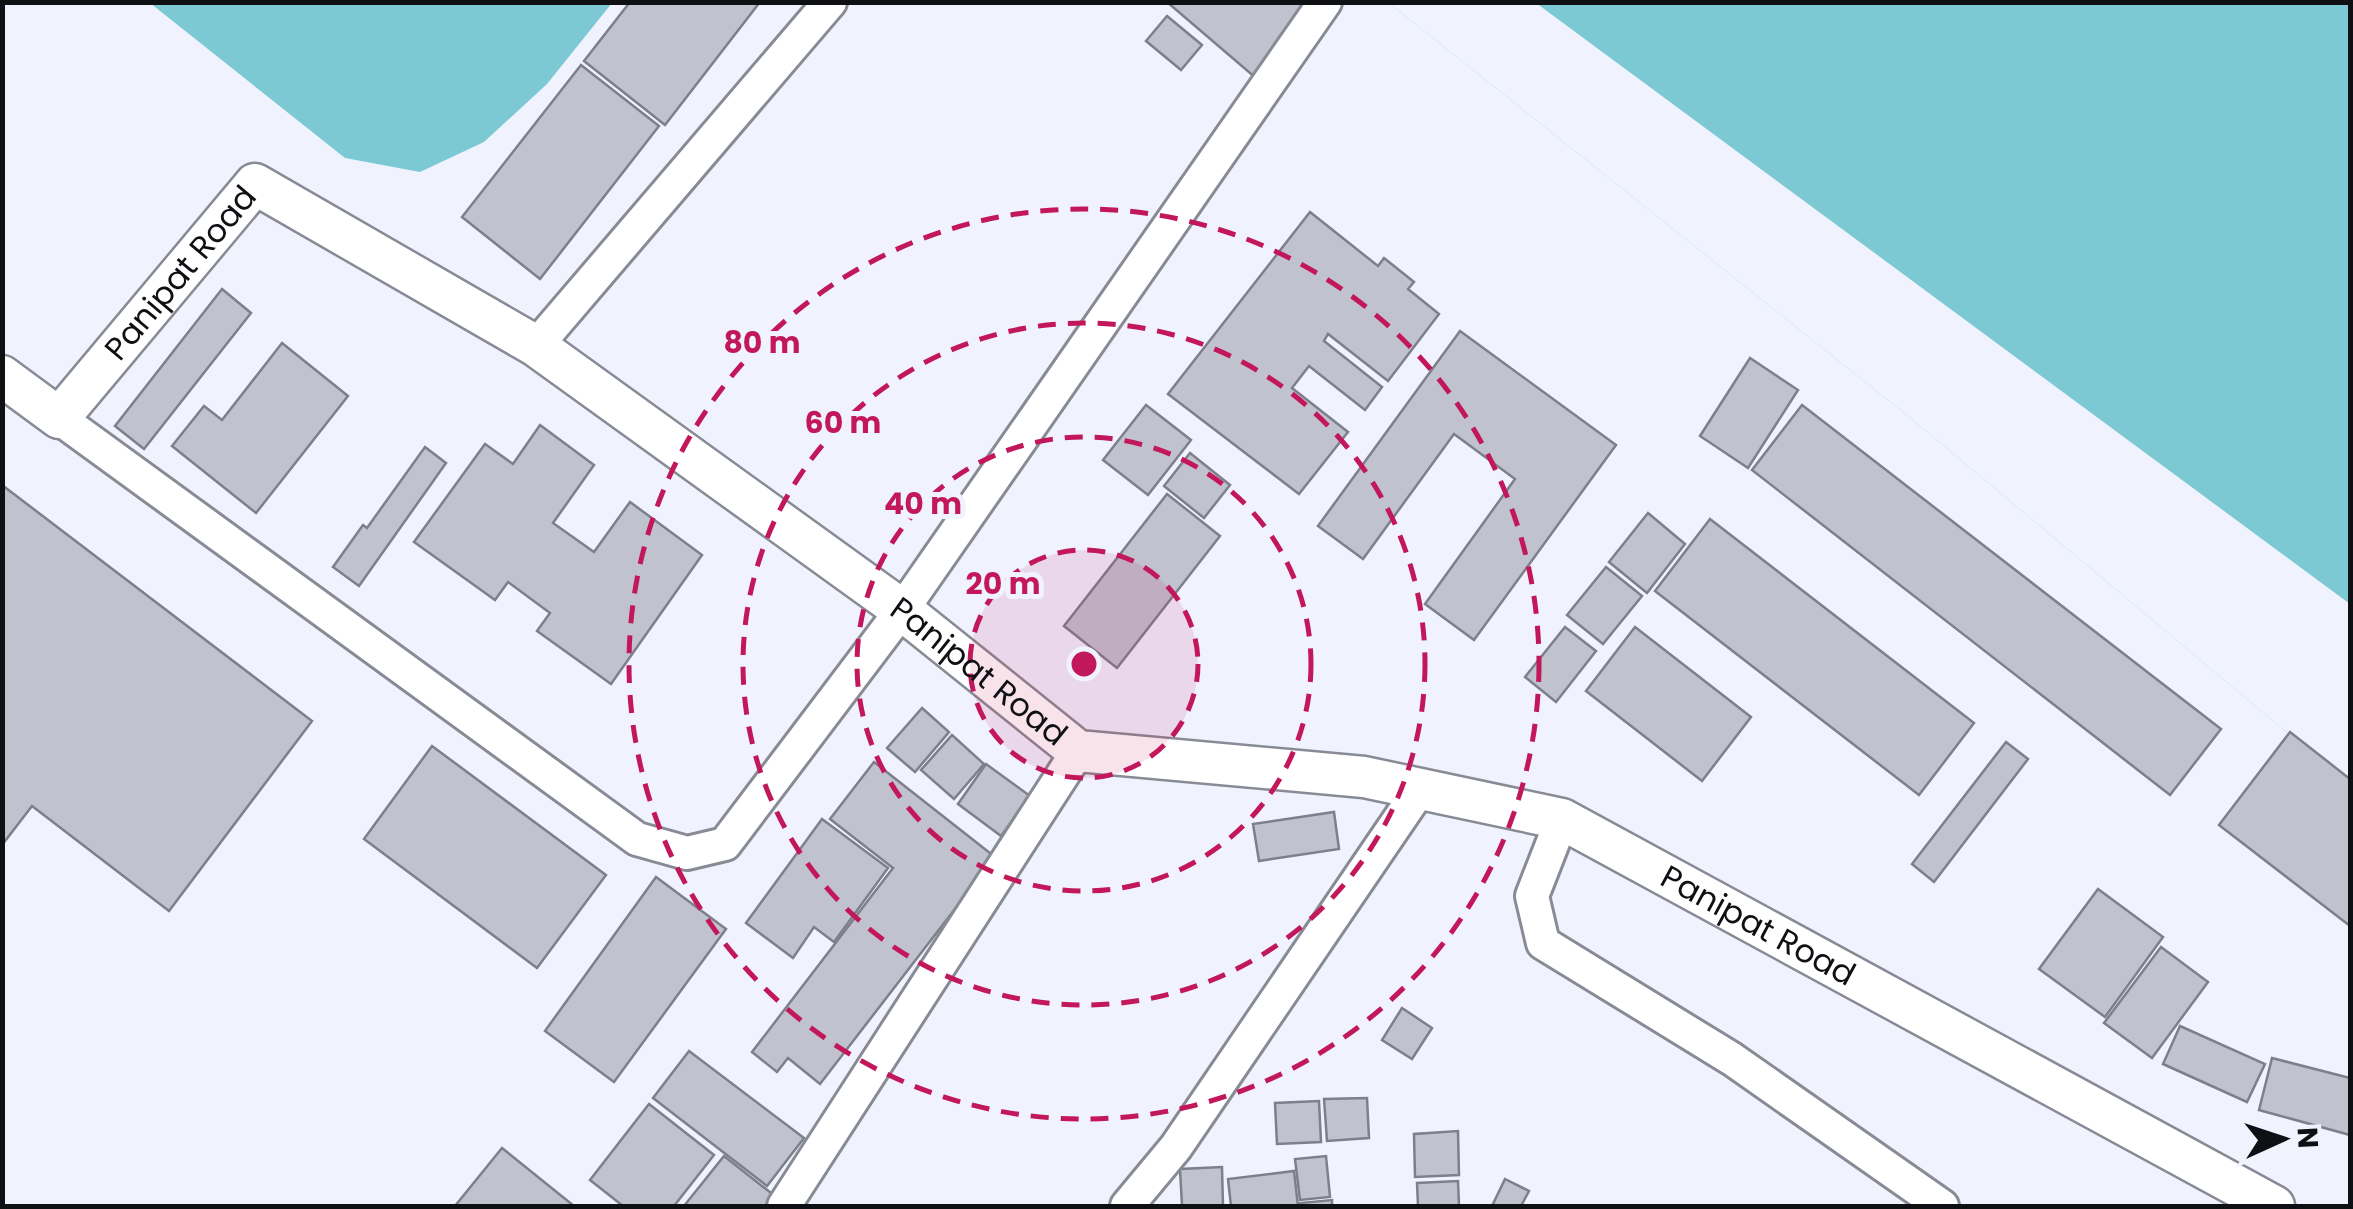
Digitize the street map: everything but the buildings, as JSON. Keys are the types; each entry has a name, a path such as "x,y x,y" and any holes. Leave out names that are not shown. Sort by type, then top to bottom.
{"street":[{"path":"536,346 830,2"},
{"path":"2,376 636,839 687,853 725,844 902,610 1326,2"},
{"name":"Panipat Road","path":"59,418 255,184 536,346 902,610 1078,751 1364,778 1562,818 2274,1206"},
{"path":"784,1206 1078,751"},
{"path":"1127,1206 1176,1147 1420,790"},
{"path":"1562,818 1532,896 1543,943 1732,1059 1942,1206"}],"water":[{"path":"150,3 612,3 547,84 484,142 420,172 345,158"},
{"path":"1389,3 2350,3 2350,785 1913,420"}],"pier":[{"path":"1389,3 1536,3 2350,604 2350,785 1913,420"}]}
